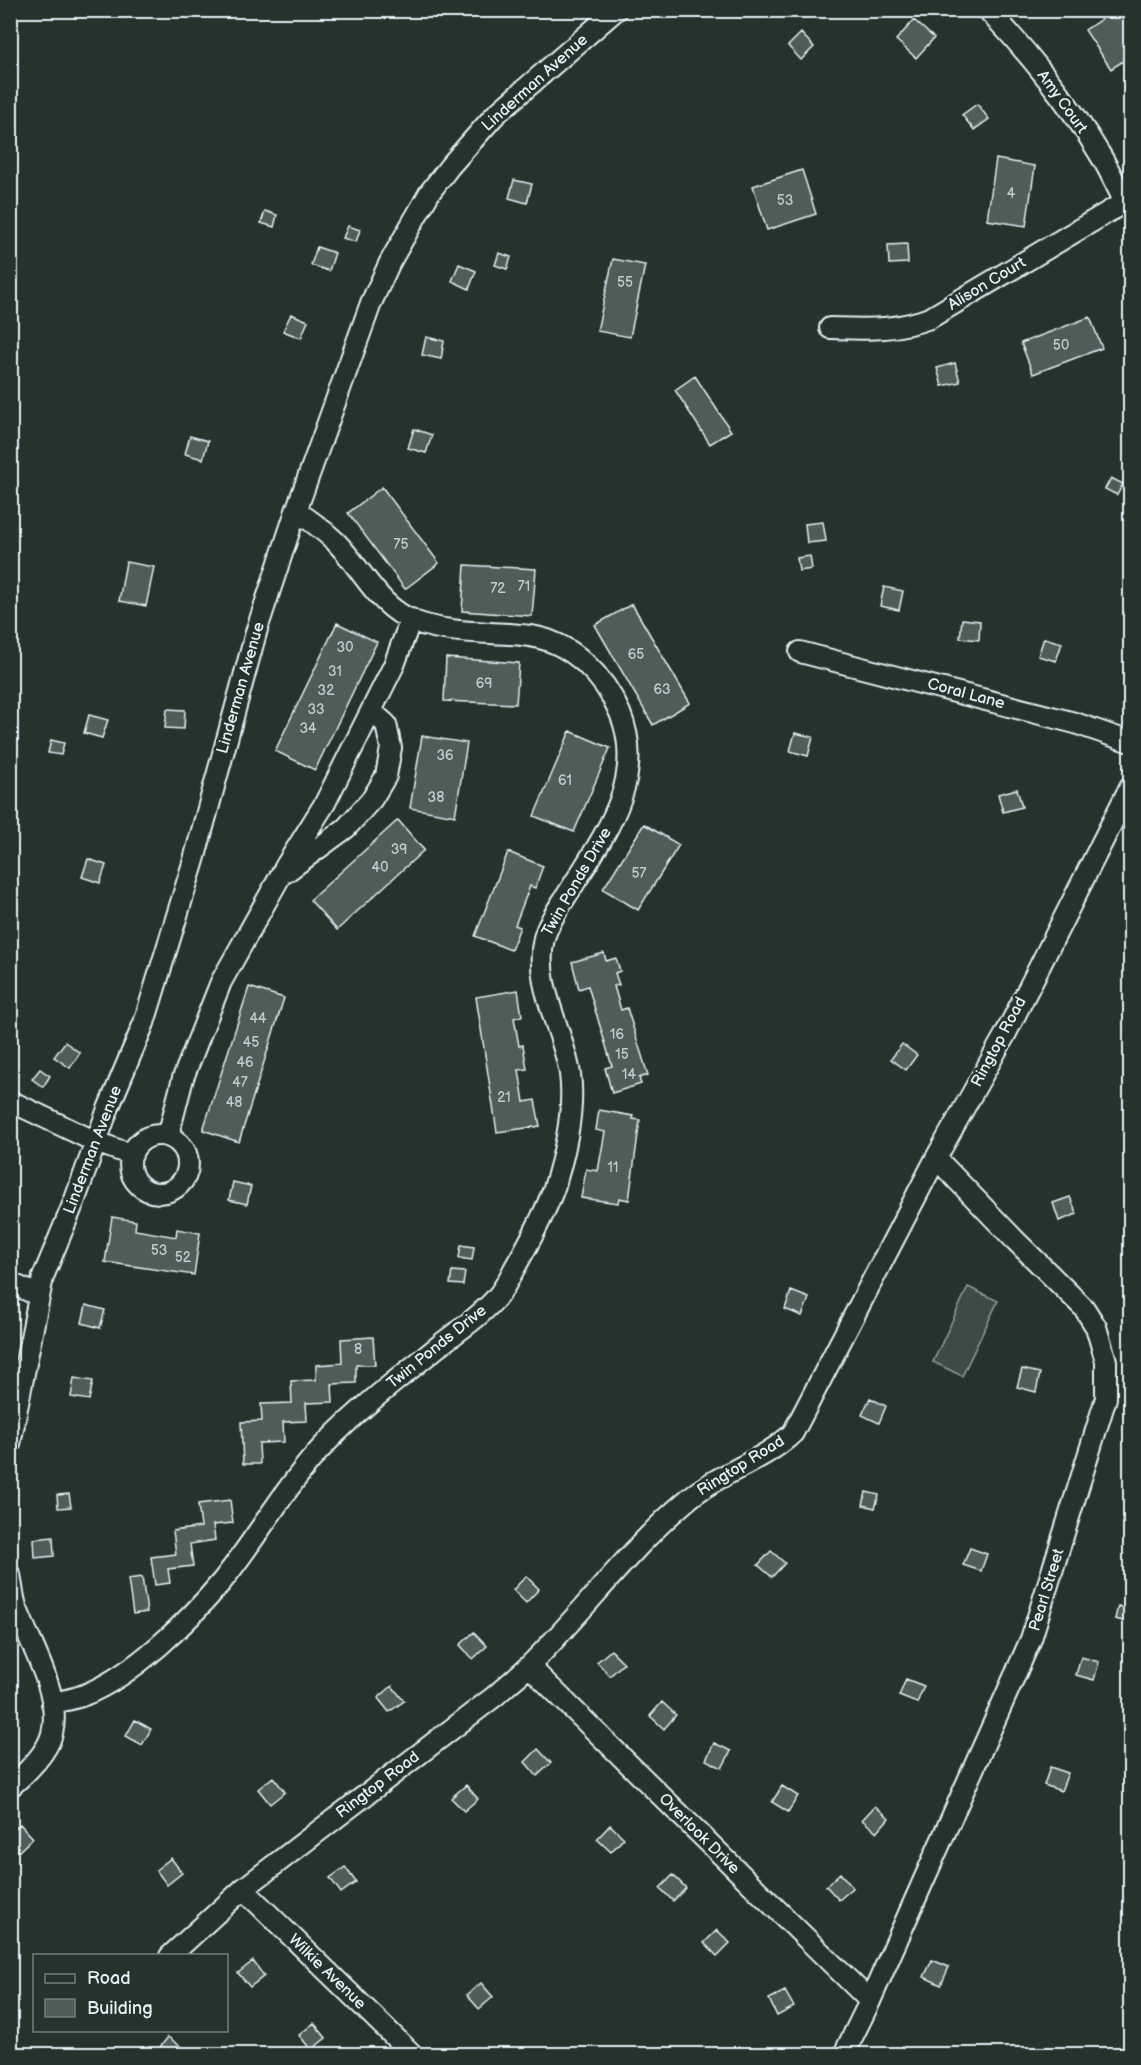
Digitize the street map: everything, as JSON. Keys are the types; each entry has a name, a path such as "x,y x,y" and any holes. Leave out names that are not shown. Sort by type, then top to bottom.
{"street":[{"name":"Linderman Avenue","path":"10,1444 43,1277 144,1023 159,979 257,629 296,511 371,303 390,262 430,192 450,166 495,115 615,10"},
{"name":"Amy Court","path":"988,10 1054,88 1128,200"},
{"name":"Alison Court","path":"830,328 909,326 930,318 1128,200"},
{"name":"Twin Ponds Drive","path":"52,1703 82,1696 110,1683 163,1643 222,1582 303,1470 326,1444 382,1392 484,1311 500,1294 532,1239 553,1191 564,1150 571,1101 570,1078 565,1052 545,988 542,964 543,944 545,932 609,828 628,777 630,753 627,732 619,710 604,683 584,660 552,642 533,636 467,632 420,623 388,606 337,543 296,511"},
{"path":"168,1136 183,1078 221,982 279,878 325,803 394,665 411,619"},
{"name":"Coral Lane","path":"800,652 1042,714 1131,742"},
{"path":"279,878 346,828 372,799 386,776 391,748 386,724 371,711"},
{"name":"Ringtop Road","path":"172,1954 243,1889 495,1696 529,1666 629,1555 687,1499 726,1474 752,1463 780,1445 793,1433 936,1158 1005,1035 1131,787"},
{"path":"10,1101 96,1142 132,1155"},
{"path":"152,1136 168,1136 183,1147 188,1157 189,1169 185,1180 177,1188 166,1193 154,1194 144,1190 135,1182 130,1172 132,1155 142,1140 152,1136"},
{"name":"Pearl Street","path":"844,2055 1031,1639 1106,1398 1106,1361 1096,1327 1084,1308 936,1158"},
{"path":"10,1283 38,1295"},
{"path":"10,1575 13,1605 43,1668 52,1703 53,1730 48,1745 26,1773 10,1787"},
{"name":"Overlook Drive","path":"529,1666 870,2001"},
{"name":"Wilkie Avenue","path":"243,1889 412,2055"}],"shaded area":[{"path":"968,1287 998,1301 962,1376 933,1362"}],"building":[{"path":"1115,10 1131,10 1131,56 1111,69 1085,30"},
{"path":"914,20 934,38 916,58 896,40"},
{"path":"801,33 814,47 801,60 788,46"},
{"path":"977,104 989,119 974,130 962,115"},
{"path":"996,159 1035,166 1026,226 987,220"},
{"path":"802,170 816,214 767,230 753,186"},
{"path":"514,180 532,184 527,203 509,198"},
{"path":"265,211 277,215 274,227 261,223"},
{"path":"348,226 360,230 356,242 343,238"},
{"path":"907,244 908,263 889,264 888,245"},
{"path":"317,247 335,253 329,271 311,265"},
{"path":"499,253 511,257 507,269 495,265"},
{"path":"613,259 645,265 630,337 597,331"},
{"path":"459,264 476,271 469,289 452,281"},
{"path":"291,314 308,321 301,338 283,331"},
{"path":"1090,317 1102,348 1033,374 1021,343"},
{"path":"426,337 444,341 441,359 422,355"},
{"path":"955,363 960,382 942,386 937,368"},
{"path":"695,376 731,431 710,444 675,390"},
{"path":"414,429 432,435 426,453 408,448"},
{"path":"190,436 208,441 203,459 185,454"},
{"path":"1111,478 1123,484 1117,495 1105,489"},
{"path":"382,487 439,563 405,589 348,513"},
{"path":"823,522 826,541 807,543 805,524"},
{"path":"810,556 812,569 799,571 797,558"},
{"path":"126,562 154,567 146,606 119,601"},
{"path":"465,565 536,569 532,616 462,611"},
{"path":"884,587 903,591 899,610 880,606"},
{"path":"632,604 690,703 653,725 595,625"},
{"path":"962,619 980,621 979,640 960,638"},
{"path":"337,623 377,642 315,770 275,751"},
{"path":"1044,638 1062,643 1056,661 1038,656"},
{"path":"446,658 519,663 516,704 444,701"},
{"path":"167,709 185,710 184,729 165,728"},
{"path":"89,715 108,720 102,738 84,733"},
{"path":"570,731 610,748 574,832 534,816"},
{"path":"795,733 813,737 808,756 790,751"},
{"path":"422,736 467,743 455,816 410,808"},
{"path":"51,740 64,743 61,755 48,753"},
{"path":"1017,789 1022,807 1003,812 998,794"},
{"path":"398,820 424,850 337,930 310,900"},
{"path":"644,824 679,845 638,910 603,889"},
{"path":"508,852 543,866 535,888 530,886 515,925 520,927 511,950 475,936"},
{"path":"88,859 106,865 100,883 82,877"},
{"path":"604,953 606,961 616,958 620,971 615,973 619,985 614,986 621,1010 627,1008 648,1075 639,1078 641,1084 612,1093 605,1068 612,1066 588,986 579,989 572,962"},
{"path":"249,987 284,998 239,1142 203,1130"},
{"path":"518,990 522,1016 514,1018 519,1046 523,1045 527,1069 519,1070 524,1102 535,1100 540,1126 497,1132 476,997"},
{"path":"65,1042 80,1053 70,1068 54,1057"},
{"path":"902,1044 917,1055 906,1070 891,1059"},
{"path":"40,1069 50,1076 43,1087 32,1079"},
{"path":"599,1110 633,1116 633,1119 640,1120 629,1200 619,1198 618,1203 581,1198 586,1169 598,1171 605,1132 596,1130"},
{"path":"233,1182 251,1186 247,1204 229,1200"},
{"path":"1070,1197 1077,1214 1059,1221 1053,1203"},
{"path":"112,1217 136,1221 135,1230 176,1237 177,1229 200,1233 194,1275 105,1262"},
{"path":"461,1245 474,1247 472,1260 459,1258"},
{"path":"452,1271 465,1272 463,1285 450,1284"},
{"path":"791,1291 809,1298 802,1316 785,1309"},
{"path":"86,1305 105,1310 100,1328 82,1323"},
{"path":"373,1337 375,1365 356,1365 356,1383 332,1384 333,1402 306,1403 307,1421 283,1422 284,1442 259,1443 260,1464 243,1464 241,1422 262,1421 261,1404 292,1403 291,1381 316,1380 316,1365 342,1363 341,1339"},
{"path":"1022,1369 1040,1373 1036,1392 1017,1387"},
{"path":"74,1378 93,1381 89,1400 71,1397"},
{"path":"870,1398 886,1406 879,1423 862,1415"},
{"path":"866,1492 879,1495 875,1508 863,1505"},
{"path":"69,1494 71,1507 58,1508 57,1495"},
{"path":"230,1500 233,1523 213,1525 215,1540 190,1544 193,1566 168,1569 170,1583 155,1585 151,1557 176,1554 173,1531 201,1527 198,1504"},
{"path":"53,1537 54,1556 35,1558 34,1539"},
{"path":"970,1548 987,1554 981,1571 963,1565"},
{"path":"771,1551 785,1563 772,1577 758,1565"},
{"path":"526,1576 539,1589 526,1603 513,1590"},
{"path":"142,1577 147,1612 133,1614 128,1579"},
{"path":"1118,1606 1130,1609 1127,1622 1115,1619"},
{"path":"474,1632 487,1646 473,1659 460,1645"},
{"path":"611,1650 624,1663 610,1676 597,1662"},
{"path":"1081,1657 1099,1662 1094,1680 1076,1675"},
{"path":"906,1679 924,1686 917,1703 899,1696"},
{"path":"392,1686 404,1701 389,1712 378,1698"},
{"path":"662,1702 676,1715 664,1729 650,1716"},
{"path":"135,1720 151,1729 142,1745 126,1736"},
{"path":"714,1743 731,1751 722,1768 706,1760"},
{"path":"538,1749 551,1763 537,1776 525,1762"},
{"path":"1050,1767 1068,1773 1061,1791 1044,1785"},
{"path":"273,1777 285,1792 270,1804 258,1789"},
{"path":"466,1785 478,1799 464,1811 451,1798"},
{"path":"782,1786 798,1796 788,1812 772,1802"},
{"path":"875,1806 889,1818 877,1832 862,1820"},
{"path":"20,1824 33,1838 19,1851 10,1842 10,1833"},
{"path":"610,1825 624,1838 611,1852 597,1839"},
{"path":"171,1858 182,1873 167,1885 156,1870"},
{"path":"345,1867 356,1882 341,1893 330,1878"},
{"path":"840,1873 853,1888 839,1900 826,1886"},
{"path":"673,1875 686,1888 673,1901 660,1888"},
{"path":"717,1930 730,1943 717,1956 704,1943"},
{"path":"932,1960 949,1967 941,1985 924,1977"},
{"path":"253,1961 264,1976 250,1987 238,1973"},
{"path":"481,1983 493,1997 479,2009 467,1995"},
{"path":"785,1991 794,2007 777,2016 769,1999"},
{"path":"314,2023 326,2038 311,2050 299,2035"},
{"path":"168,2037 192,2055 154,2055"}]}
